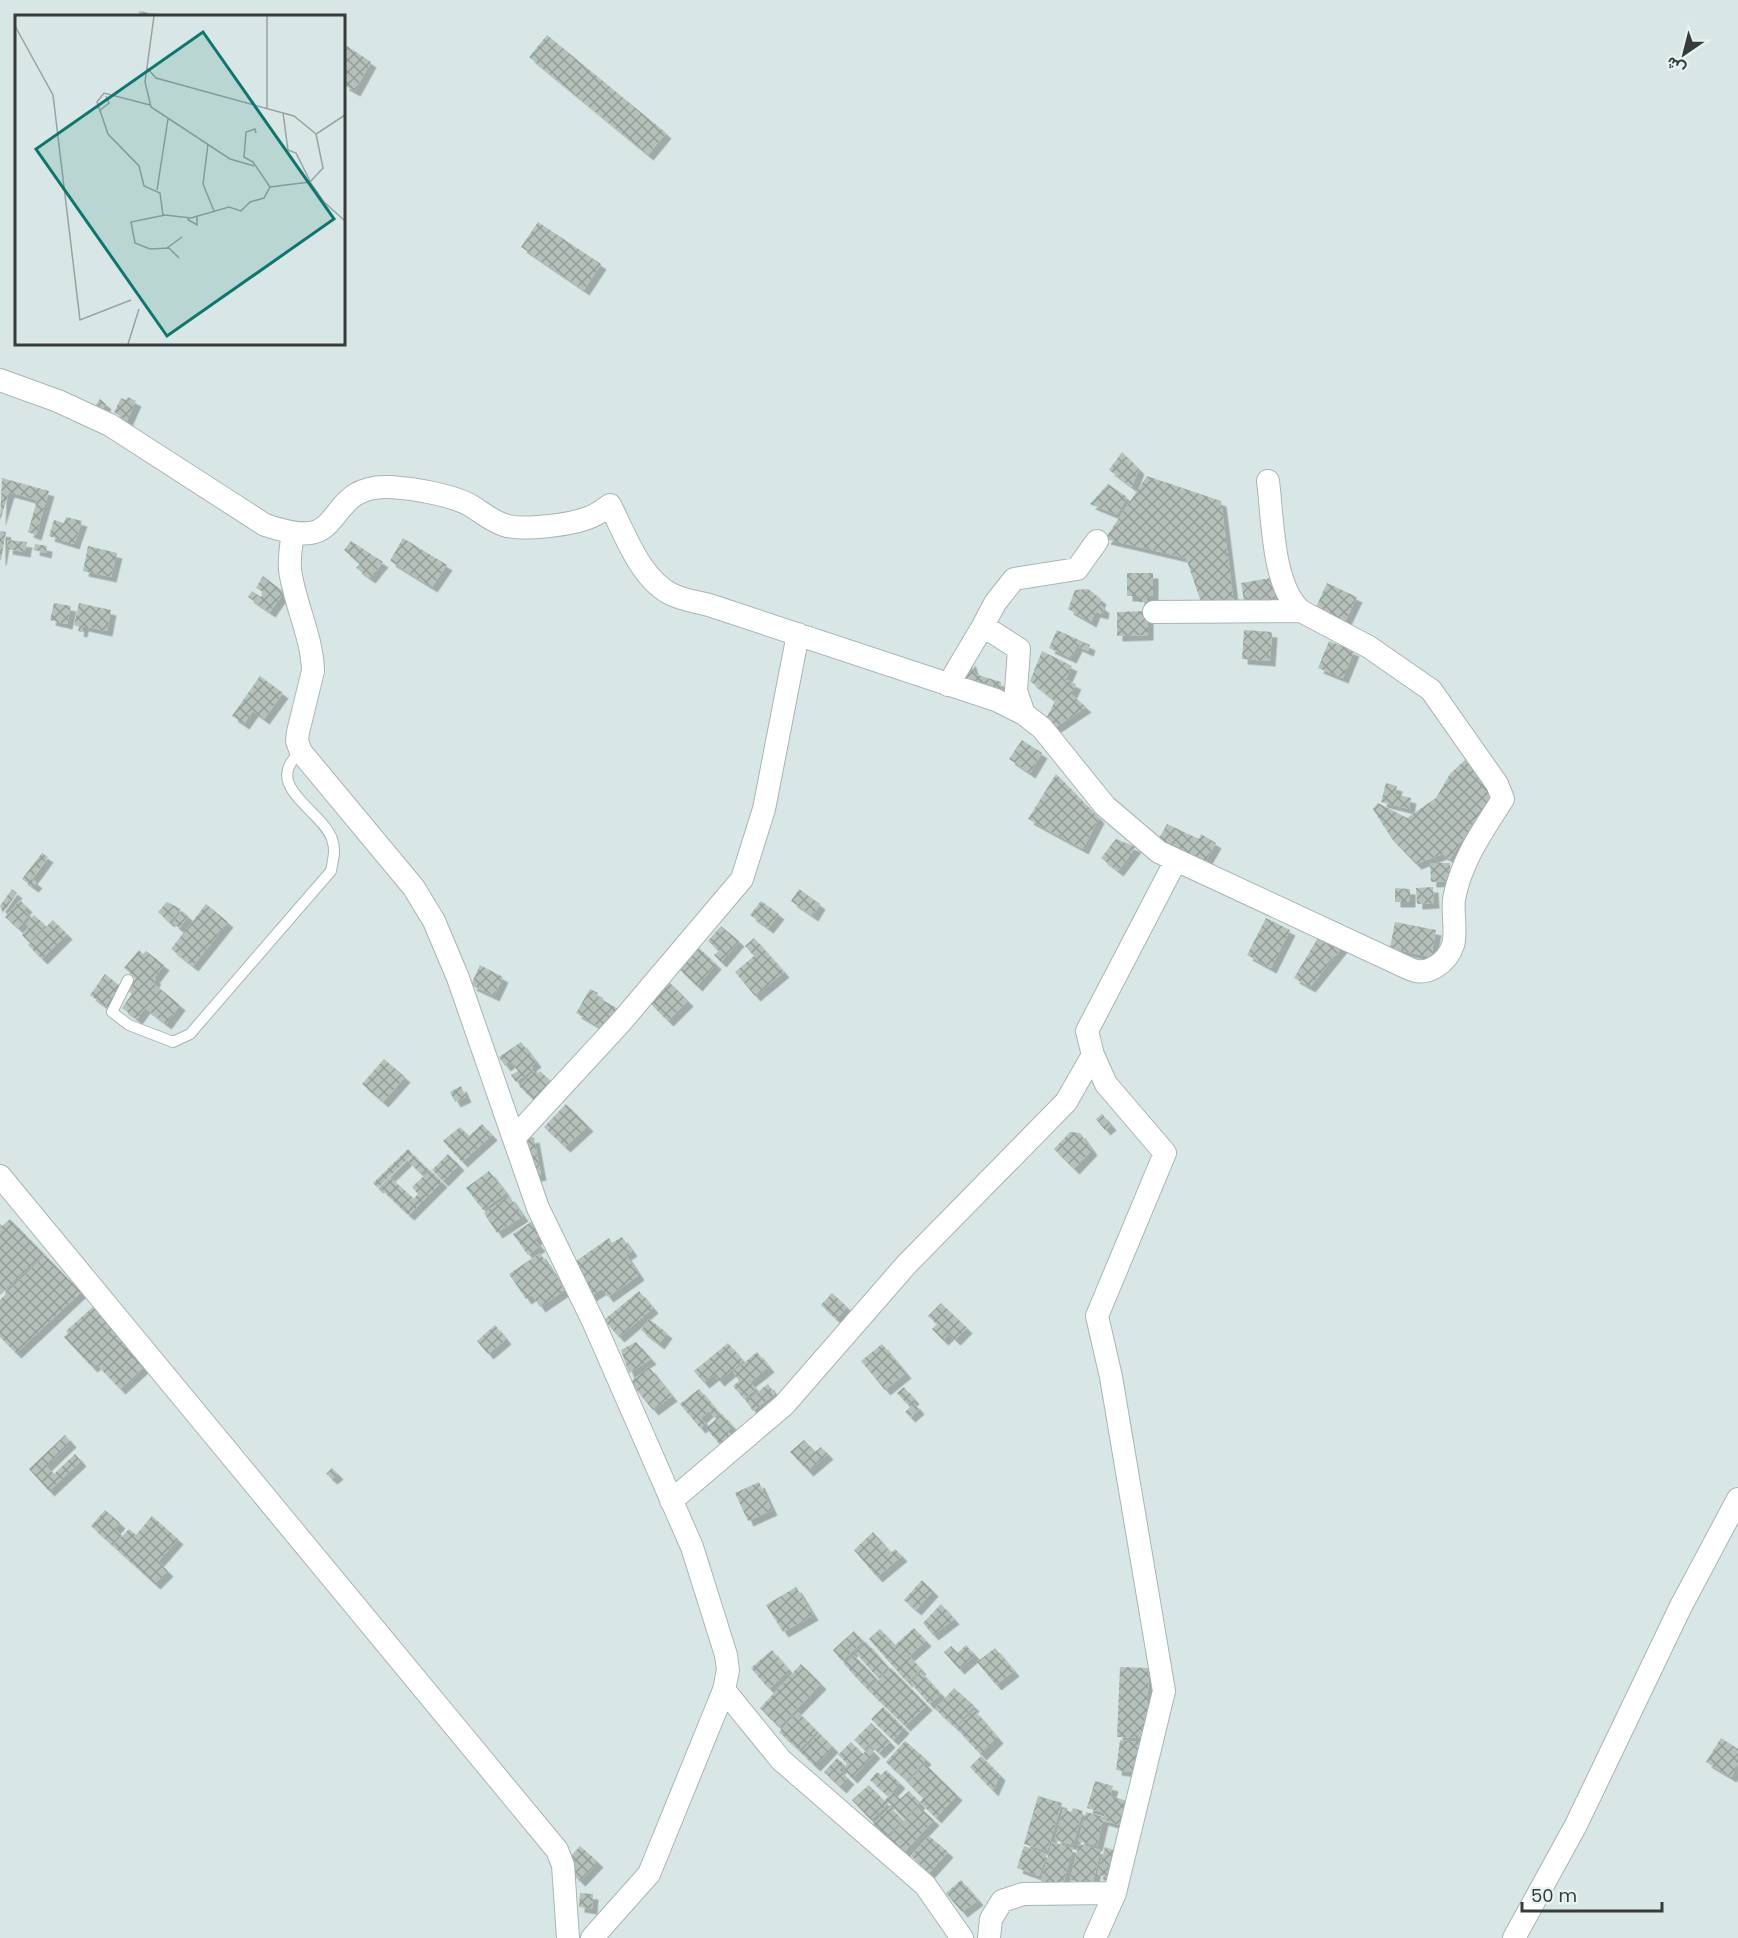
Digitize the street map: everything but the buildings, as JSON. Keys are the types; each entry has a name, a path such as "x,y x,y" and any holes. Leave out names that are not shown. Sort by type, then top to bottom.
{"street":[{"path":"0,380 58,401 110,425 265,525 293,533 312,533 328,524 347,500 363,489 371,488 389,487 453,498 472,506 488,519 508,526 551,526 590,518 610,505 643,566 665,591 996,700 1024,714 1042,728 1105,806 1139,837 1174,862 1255,896 1418,973 1430,971 1453,946 1454,898 1471,848 1503,799 1497,784 1431,690 1369,647 1301,611 1293,604 1285,590 1281,573 1268,482"},
{"path":"293,533 290,568 311,645 313,661 313,671 298,732 297,741 301,752 414,888 434,921 458,978 538,1208 593,1321 692,1547 726,1655 728,1670 724,1690 649,1874 591,1938"},
{"path":"948,685 995,603 1014,579 1077,569 1097,542"},
{"path":"1154,612 1301,611"},
{"path":"983,626 1019,649 1016,691 1024,714"},
{"path":"514,1138 621,1022 742,879 764,809 798,634"},
{"path":"1095,1938 1115,1893 1164,1691 1111,1377 1097,1316 1165,1153 1106,1083 1093,1055 1087,1031 1174,862"},
{"path":"671,1501 784,1405 906,1265 1066,1102 1093,1055"},
{"path":"0,1176 557,1850 563,1865 568,1938"},
{"path":"1514,1938 1576,1825 1676,1616 1738,1499"},
{"path":"724,1690 781,1760 925,1885 962,1938"},
{"path":"989,1938 991,1919 1002,1901 1023,1894 1115,1893"}],"lane":[{"path":"128,980 112,1012 129,1025 173,1042 190,1034 331,871 335,851 331,837 289,789 288,775 292,759 301,752"}]}
